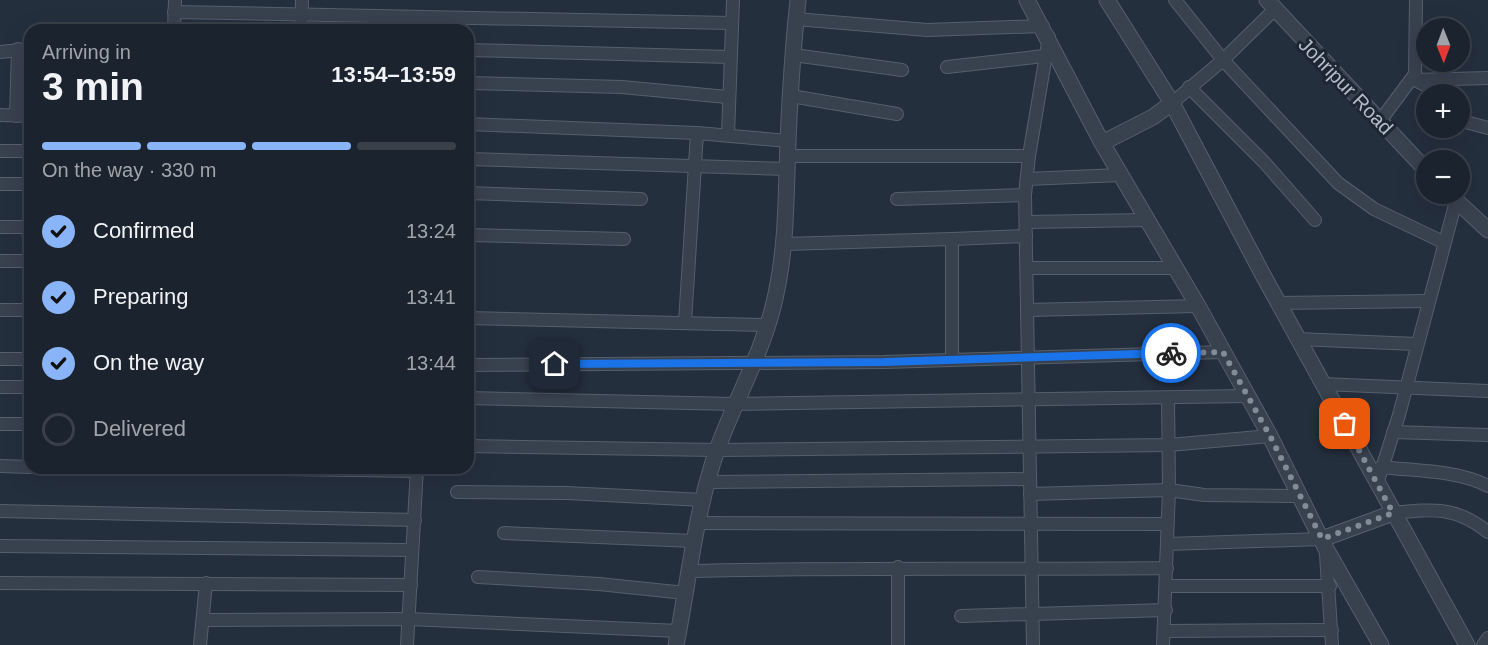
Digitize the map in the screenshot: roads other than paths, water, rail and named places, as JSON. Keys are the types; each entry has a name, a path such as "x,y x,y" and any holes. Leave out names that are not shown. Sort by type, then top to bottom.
{"street":[{"path":"301,24 302,0"},
{"path":"728,135 727,97 733,0"},
{"path":"203,620 409,619 677,638 697,523 707,482 735,404 769,325 785,244 791,96 798,0"},
{"path":"1027,0 1046,32 1102,143 1198,306 1270,436 1381,645"},
{"path":"1107,0 1172,103 1322,384 1467,645"},
{"path":"1174,0 1223,60 1351,194 1374,209 1443,242"},
{"path":"1380,121 1413,80 1417,56 1416,0"},
{"path":"1102,143 1153,117 1172,103 1223,60 1270,5"},
{"name":"Johripur Road","path":"1270,5 1416,159"},
{"path":"174,24 174,6 429,24 731,23"},
{"path":"796,19 927,30 1046,32"},
{"path":"1033,645 1026,195 1046,32"},
{"path":"0,52 24,49 24,81 16,116"},
{"path":"474,50 730,57"},
{"path":"794,56 902,70"},
{"path":"947,67 1044,56"},
{"path":"1413,80 1488,78"},
{"path":"1413,80 1421,84"},
{"path":"474,83 622,87 727,97"},
{"path":"1189,87 1264,162 1315,220"},
{"path":"791,96 897,114"},
{"path":"0,115 24,116"},
{"path":"1470,123 1488,128"},
{"path":"474,124 728,135 788,156"},
{"path":"685,322 697,133"},
{"path":"0,151 24,151"},
{"path":"474,159 696,166 788,156 1029,156"},
{"path":"1027,179 1120,175"},
{"path":"0,184 24,184"},
{"path":"474,193 641,199"},
{"path":"897,199 1026,195"},
{"path":"1377,484 1428,301 1451,204"},
{"path":"1460,204 1488,229"},
{"path":"1026,222 1148,220"},
{"path":"0,227 24,227"},
{"path":"474,235 624,239"},
{"path":"785,244 1026,236"},
{"path":"952,239 952,360"},
{"path":"0,261 24,261"},
{"path":"1027,268 1175,268"},
{"path":"1278,303 1428,301"},
{"path":"1027,310 1198,306"},
{"path":"0,309 24,310"},
{"path":"474,318 769,325"},
{"path":"1298,339 1416,344"},
{"path":"474,365 952,360 1223,352"},
{"path":"0,358 24,359"},
{"path":"1322,384 1488,390"},
{"path":"0,387 24,387"},
{"path":"474,398 735,404 1247,396"},
{"path":"1162,645 1166,610 1169,490 1168,398"},
{"path":"0,424 24,424"},
{"path":"1393,432 1488,435"},
{"path":"474,446 717,450 1029,444 1169,445 1270,436"},
{"path":"0,466 24,467"},
{"path":"1381,467 1459,477 1488,486"},
{"path":"407,645 417,474"},
{"path":"707,482 1029,479"},
{"path":"1030,494 1169,490 1204,495 1300,496"},
{"path":"457,492 567,493 703,500"},
{"path":"1167,544 1327,540 1376,518 1393,513 1434,508 1453,511 1488,532"},
{"path":"0,512 415,520"},
{"path":"697,523 1167,524"},
{"path":"504,533 694,541"},
{"path":"1327,540 1332,645"},
{"path":"0,546 412,550"},
{"path":"689,571 898,567 1031,570 1167,568"},
{"path":"897,645 898,567"},
{"path":"478,577 600,584 685,593"},
{"path":"0,583 411,585"},
{"path":"200,645 206,583"},
{"path":"1166,586 1330,586"},
{"path":"962,616 1166,610"},
{"path":"1164,631 1332,630"},
{"path":"1483,645 1488,638"}]}
